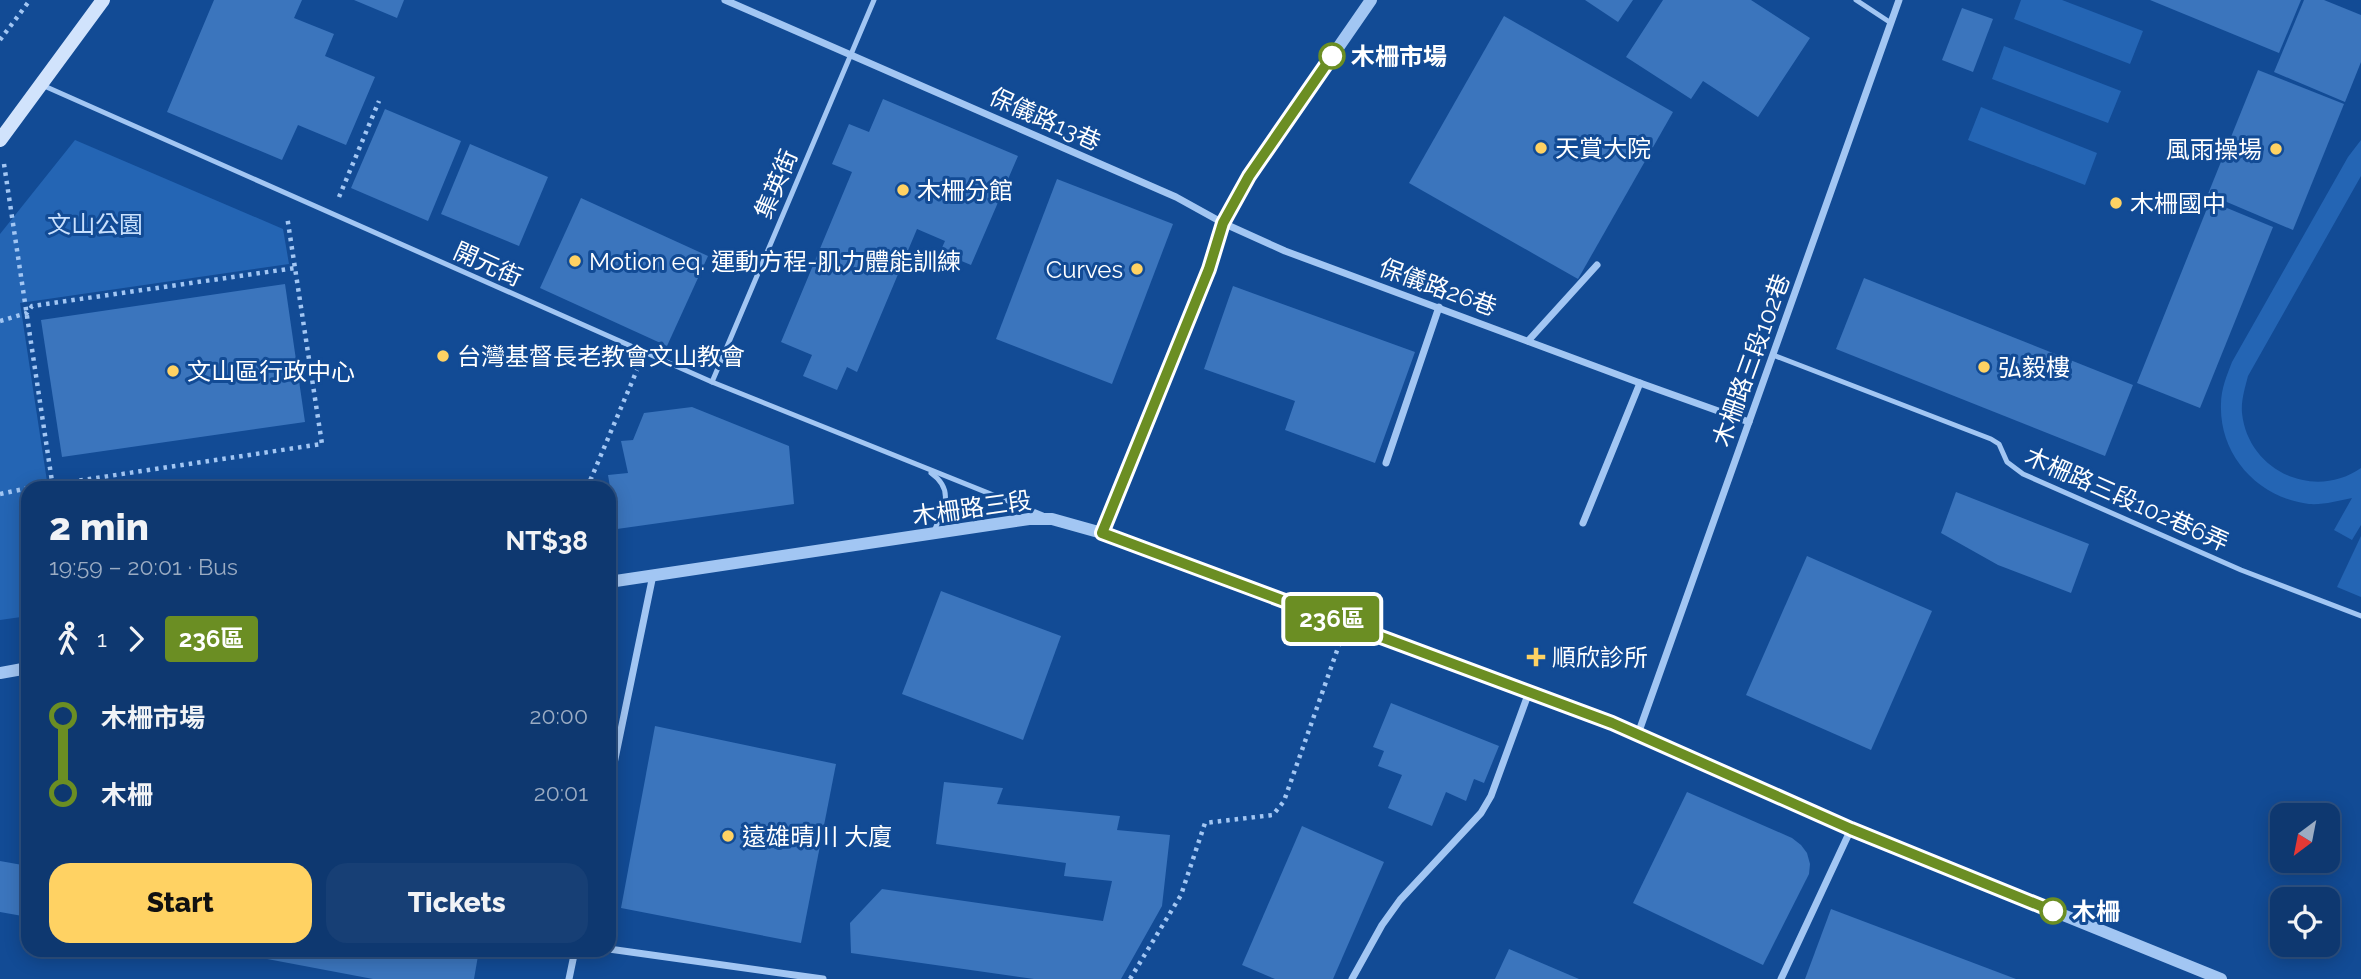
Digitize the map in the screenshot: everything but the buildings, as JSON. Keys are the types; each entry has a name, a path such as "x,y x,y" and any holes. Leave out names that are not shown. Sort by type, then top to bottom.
{"main road":[{"path":"0,139 43,85 103,0"}],"street":[{"name":"保儀路13巷","path":"725,0 1176,197 1223,223"},
{"path":"1102,533 1209,269 1223,223 1239,191 1371,0"},
{"name":"木柵路三段102巷","path":"1638,734 1899,0"},
{"name":"保儀路26巷","path":"1223,223 1285,251 1749,422"},
{"path":"1528,341 1597,265"},
{"path":"1386,463 1439,307"},
{"path":"1583,523 1640,383"},
{"name":"木柵路三段","path":"616,581 1029,519 1052,519 1102,533 1638,734 1851,829 2221,979"},
{"path":"616,754 653,575"},
{"path":"0,673 21,669"},
{"path":"1352,979 1382,925 1400,900 1481,813 1492,796 1529,692"},
{"path":"1783,976 1851,829"},
{"path":"616,950 823,979"},
{"path":"569,979 574,957"}],"lane":[{"name":"集英街","path":"712,383 874,0"},
{"path":"1856,0 1891,23"},
{"name":"開元街","path":"43,85 712,383 1052,519"},
{"name":"木柵路三段102巷6弄","path":"1773,355 1991,439 1999,444 2007,462 2022,474 2241,570 2361,616"},
{"name":"開元街","path":"922,467 941,480 945,491 946,502 933,534"}],"path":[{"path":"0,40 30,0"},
{"path":"333,214 379,101"},
{"path":"0,139 52,481"},
{"path":"85,481 323,444 283,192"},
{"path":"0,321 27,313 32,306 295,268"},
{"path":"590,481 645,353"},
{"path":"0,494 21,490"},
{"path":"1130,979 1181,895 1205,823 1273,816 1284,801 1347,624"}],"green space":[{"path":"2021,0 2062,0 2143,31 2130,64 2014,19"},
{"path":"2004,46 2121,91 2108,123 1992,79"},
{"path":"1981,107 2097,153 2085,185 1968,140"},
{"name":"文山公園","path":"75,140 283,229 289,264 20,303 47,481 21,481 21,617 0,620 0,234"},
{"path":"2361,140 2361,176 2248,376 2242,408 2247,433 2257,451 2270,465 2286,475 2323,481 2343,477 2361,468 2361,525 2352,540 2334,530 2352,498 2309,504 2290,500 2273,493 2245,471 2227,440 2222,423 2221,404 2223,388 2232,362 2348,157"},
{"path":"2361,536 2361,597 2337,587"}],"bus line":[{"name":"236區","path":"1332,56 1239,191 1223,223 1209,269 1102,533 1612,723 1851,829 2053,911"}],"place":[{"name":"木柵市場","path":"1332,56"},
{"name":"天賞大院","path":"1541,148"},
{"name":"風雨操場","path":"2276,149"},
{"name":"木柵分館","path":"903,190"},
{"name":"木柵國中","path":"2116,203"},
{"name":"Motion eq. 運動方程-肌力體能訓練","path":"575,261"},
{"name":"Curves","path":"1137,269"},
{"name":"台灣基督長老教會文山教會","path":"443,356"},
{"name":"弘毅樓","path":"1984,367"},
{"name":"文山區行政中心","path":"173,371"},
{"name":"順欣診所","path":"1536,657"},
{"name":"遠雄晴川 大廈","path":"728,836"},
{"name":"木柵","path":"2053,911"}]}
